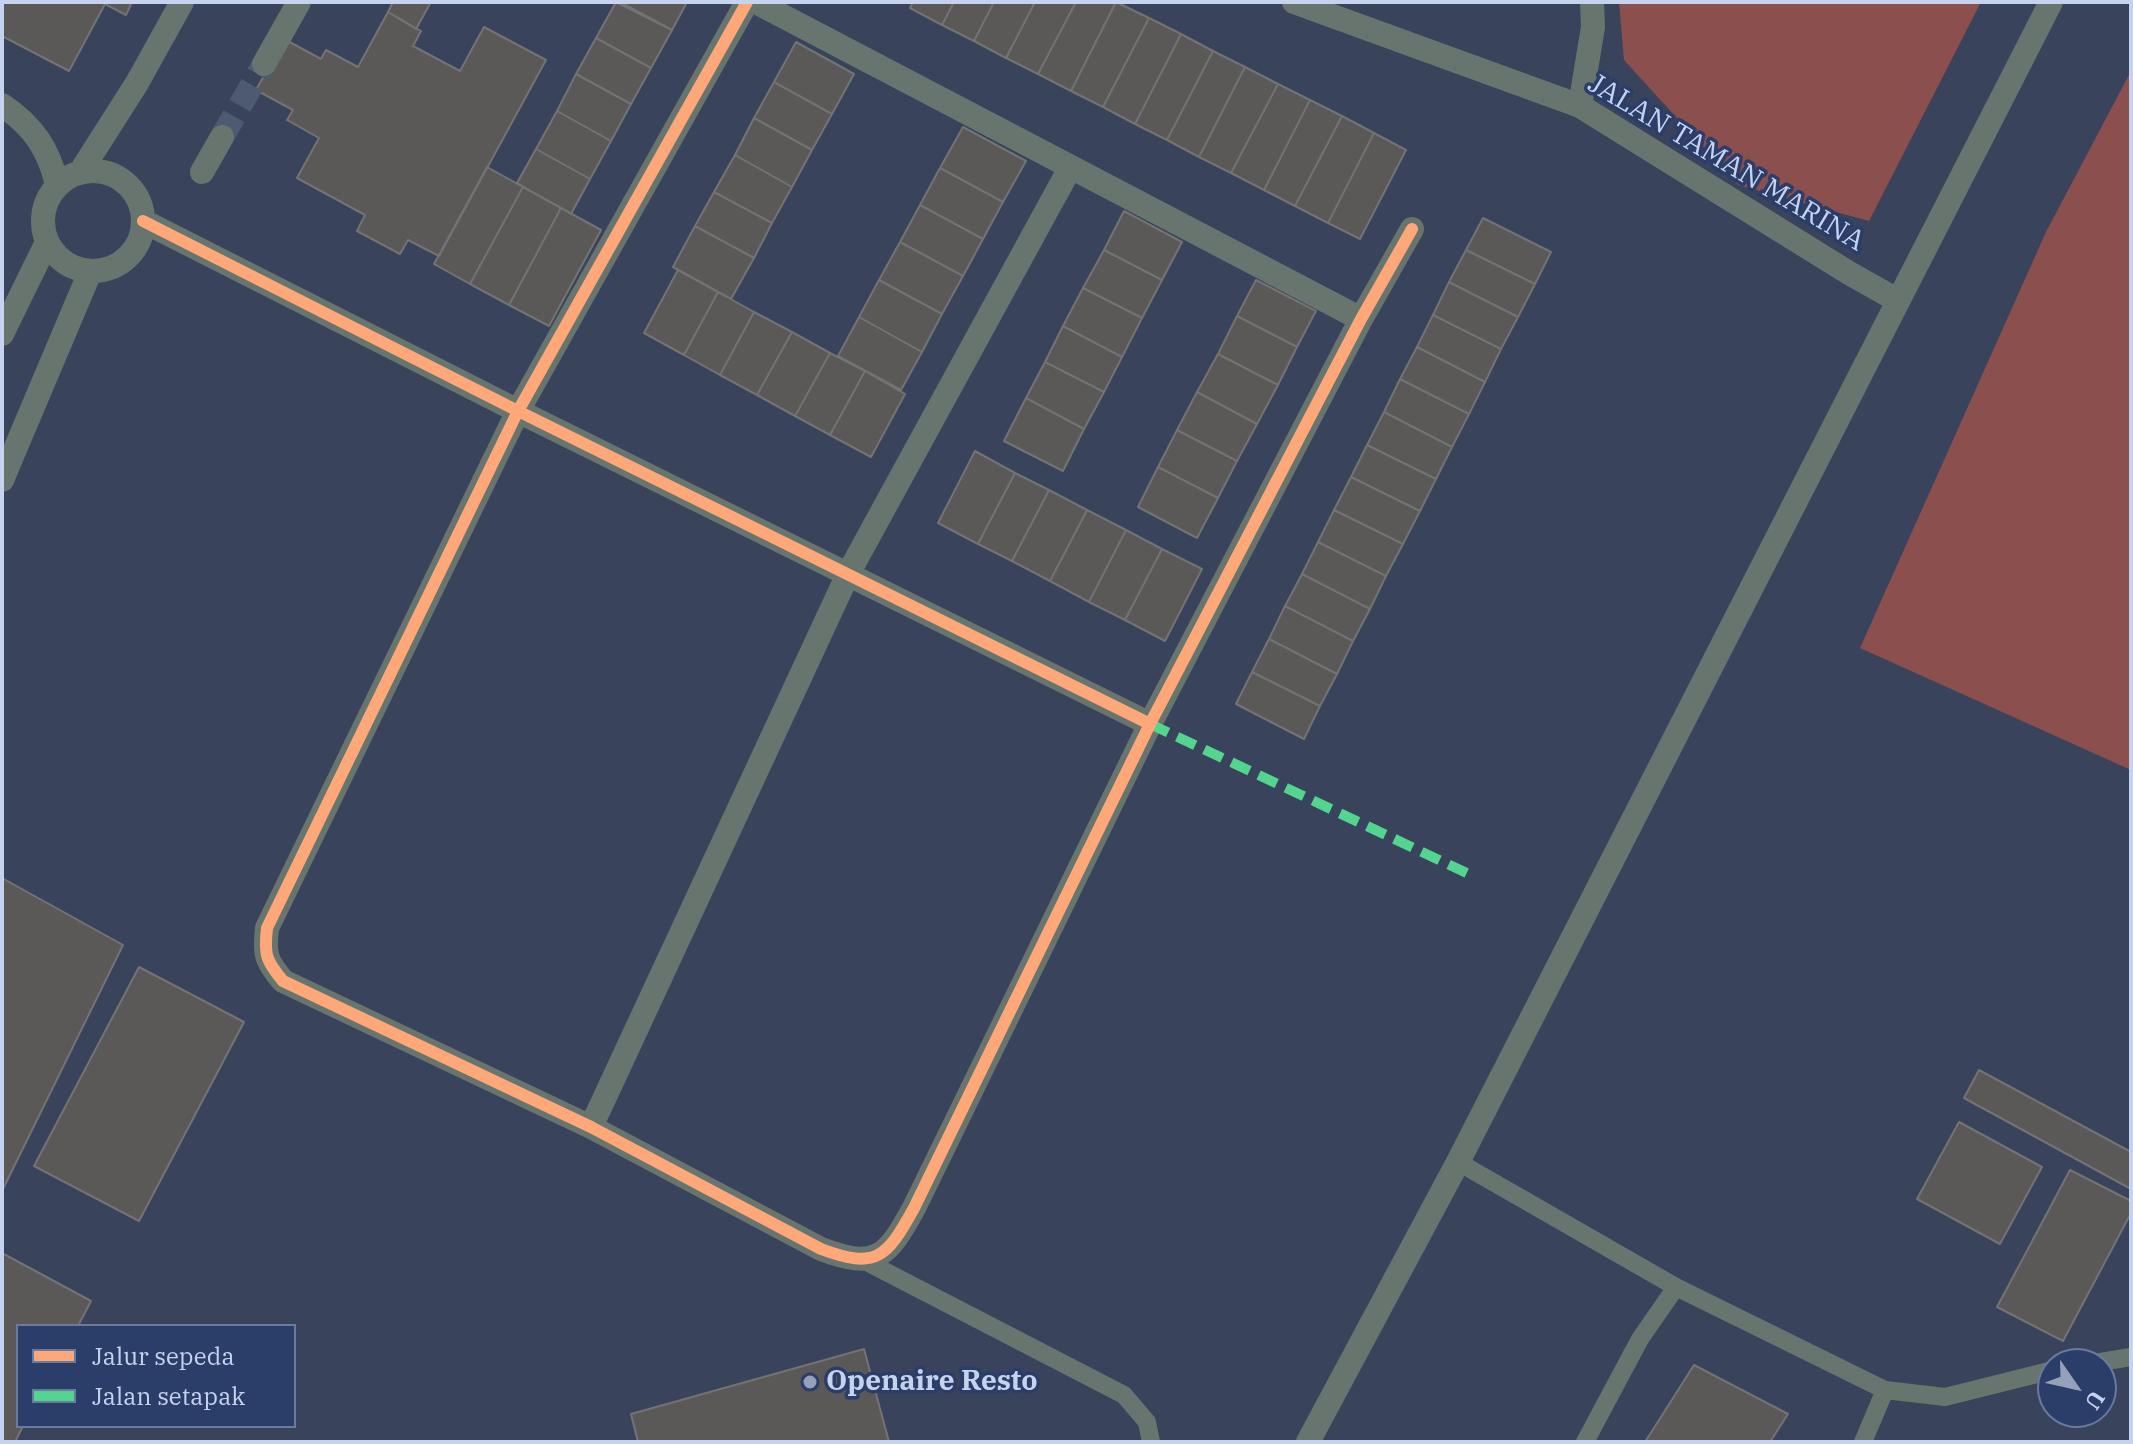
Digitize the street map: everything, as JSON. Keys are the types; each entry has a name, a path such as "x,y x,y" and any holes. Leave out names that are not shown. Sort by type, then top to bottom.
{"street":[{"path":"81,171 107,172 126,182 139,200 143,221 136,247 116,266 90,272 64,263 47,242 42,222 46,202 57,185 81,171 137,83 182,2"},
{"path":"264,64 299,2"},
{"path":"747,2 518,411 267,928 265,947 268,963 283,981 591,1127 821,1249 843,1257 879,1257 890,1247 914,1208 1150,724 1361,319 1412,229"},
{"path":"756,2 1361,319"},
{"name":"JALAN TAMAN MARINA","path":"1294,2 1580,106 1835,265 1897,300"},
{"path":"1580,106 1593,27 1592,2"},
{"path":"1308,1442 1458,1162 2051,2"},
{"path":"2,105 32,130 42,144 51,160 57,185"},
{"path":"202,172 222,137"},
{"path":"591,1127 848,574 1070,168"},
{"path":"143,221 518,411 1150,724"},
{"path":"2,334 47,242"},
{"path":"2,480 90,272"}],"lane":[{"path":"1458,1162 1676,1287 1885,1390 1945,1397 2037,1374"},
{"path":"861,1259 1124,1395 1147,1422 1151,1442"},
{"path":"1585,1442 1640,1339 1676,1287"},
{"path":"1863,1442 1885,1390"}],"shaded area":[{"path":"1619,2 1981,2 1869,221 1738,185 1624,60"},
{"path":"2131,71 2131,770 1860,648 2046,232"}],"building":[{"path":"2,2 132,2 126,15 105,4 69,71 2,36"},
{"path":"393,2 431,2 416,29 388,12"},
{"path":"616,2 672,30 651,68 596,38"},
{"path":"620,2 687,2 672,30"},
{"path":"913,2 954,2 942,25 910,8"},
{"path":"954,2 994,2 974,41 942,25"},
{"path":"994,2 1035,2 1006,58 974,41"},
{"path":"1035,2 1076,2 1038,74 1006,58"},
{"path":"1076,2 1116,2 1071,91 1038,74"},
{"path":"1116,2 1149,18 1103,107 1071,91"},
{"path":"388,12 421,31 413,46 460,71 484,27 546,60 439,256 408,240 400,254 357,231 365,215 297,178 319,138 287,120 293,110 256,90 284,39 321,59 326,50 358,67"},
{"path":"1149,18 1181,34 1135,124 1103,107"},
{"path":"1181,34 1213,51 1167,140 1135,124"},
{"path":"596,38 651,68 631,104 576,74"},
{"path":"796,42 854,74 832,114 774,82"},
{"path":"1213,51 1245,67 1199,157 1167,140"},
{"path":"1245,67 1278,84 1231,173 1199,157"},
{"path":"576,74 631,104 611,141 557,111"},
{"path":"774,82 832,114 812,150 754,118"},
{"path":"1278,84 1310,100 1264,190 1231,173"},
{"path":"1310,100 1342,116 1295,206 1264,190"},
{"path":"557,111 611,141 590,179 536,149"},
{"path":"1342,116 1374,133 1328,223 1295,206"},
{"path":"754,118 812,150 792,187 735,155"},
{"path":"963,127 1026,161 1003,202 940,168"},
{"path":"1374,133 1406,150 1360,239 1328,223"},
{"path":"536,149 590,179 571,214 517,183"},
{"path":"735,155 792,187 772,223 714,192"},
{"path":"487,167 523,187 470,284 434,264"},
{"path":"940,168 1003,202 983,239 920,205"},
{"path":"523,187 561,208 509,305 470,284"},
{"path":"714,192 772,223 754,258 695,226"},
{"path":"920,205 983,239 963,276 900,242"},
{"path":"561,208 601,230 549,326 509,305"},
{"path":"1124,211 1182,242 1162,280 1104,250"},
{"path":"1483,218 1551,252 1535,284 1466,250"},
{"path":"695,226 754,258 731,299 673,267"},
{"path":"900,242 963,276 942,314 879,280"},
{"path":"1104,250 1162,280 1142,318 1083,288"},
{"path":"1466,250 1535,284 1518,317 1449,282"},
{"path":"678,270 718,292 684,355 644,333"},
{"path":"879,280 942,314 922,352 859,317"},
{"path":"1256,280 1316,311 1297,347 1237,316"},
{"path":"1449,282 1518,317 1501,349 1433,315"},
{"path":"1083,288 1142,318 1122,357 1063,326"},
{"path":"718,292 754,312 720,375 684,355"},
{"path":"754,312 792,332 757,395 720,375"},
{"path":"1433,315 1501,349 1485,382 1417,347"},
{"path":"1237,316 1297,347 1278,385 1218,354"},
{"path":"859,317 922,352 901,390 838,356"},
{"path":"1063,326 1122,357 1104,392 1045,362"},
{"path":"792,332 830,353 795,416 757,395"},
{"path":"1417,347 1485,382 1469,414 1400,379"},
{"path":"830,353 865,371 830,435 795,416"},
{"path":"1218,354 1278,385 1257,424 1197,392"},
{"path":"1045,362 1104,392 1084,429 1026,398"},
{"path":"865,371 905,394 871,457 830,435"},
{"path":"1400,379 1469,414 1452,447 1384,412"},
{"path":"1197,392 1257,424 1237,461 1177,430"},
{"path":"1026,398 1084,429 1063,471 1004,441"},
{"path":"1384,412 1452,447 1436,479 1367,445"},
{"path":"1177,430 1237,461 1218,498 1158,467"},
{"path":"1367,445 1436,479 1420,511 1351,477"},
{"path":"975,451 1015,473 978,544 938,523"},
{"path":"1158,467 1218,498 1197,538 1138,507"},
{"path":"1015,473 1049,490 1012,561 978,544"},
{"path":"1351,477 1420,511 1403,544 1334,510"},
{"path":"1049,490 1087,510 1050,581 1012,561"},
{"path":"1087,510 1126,530 1089,602 1050,581"},
{"path":"1334,510 1403,544 1386,576 1318,542"},
{"path":"1126,530 1162,549 1125,620 1089,602"},
{"path":"1318,542 1386,576 1370,609 1302,574"},
{"path":"1162,549 1202,569 1165,641 1125,620"},
{"path":"1302,574 1370,609 1353,641 1285,606"},
{"path":"1285,606 1353,641 1337,674 1269,639"},
{"path":"1269,639 1337,674 1320,706 1252,672"},
{"path":"1252,672 1320,706 1304,739 1236,704"},
{"path":"2,878 123,945 2,1191"},
{"path":"139,967 244,1022 139,1221 34,1166"},
{"path":"1979,1070 2131,1152 2131,1189 1964,1098"},
{"path":"1959,1122 2042,1167 2000,1244 1917,1199"},
{"path":"2070,1170 2131,1201 2131,1213 2063,1341 1997,1307"},
{"path":"2,1253 91,1301 79,1324 16,1324 16,1428 22,1428 15,1442 2,1442"},
{"name":"Openaire Resto","path":"864,1349 889,1442 638,1442 631,1414"},
{"path":"1694,1365 1788,1414 1770,1442 1645,1442"}],"tunnel":[{"path":"222,137 264,64"}],"marked path":[{"path":"1150,724 1469,874"}],"cycle path":[{"path":"747,2 518,411 267,928 266,951 270,963 283,981 591,1127 821,1249 855,1258 868,1258 887,1248 914,1208 1150,724"},
{"path":"143,221 518,411 1150,724 1361,319 1412,229"}],"place":[{"name":"Openaire Resto","path":"810,1382"}]}
